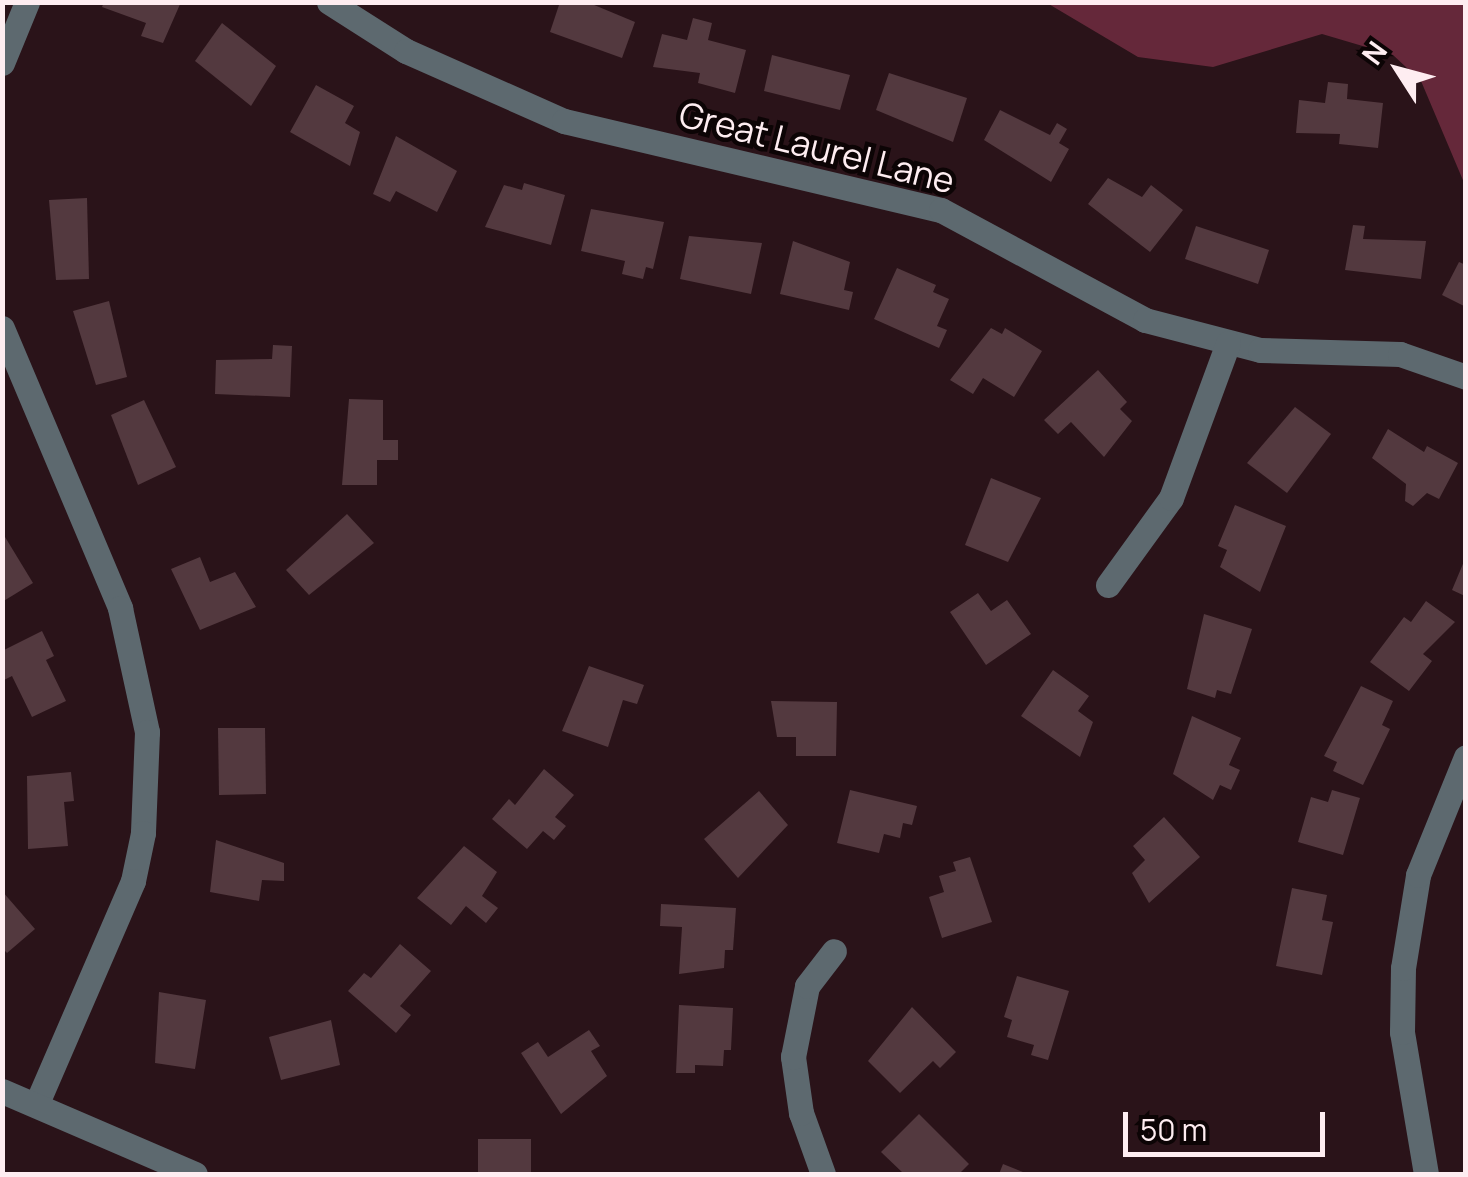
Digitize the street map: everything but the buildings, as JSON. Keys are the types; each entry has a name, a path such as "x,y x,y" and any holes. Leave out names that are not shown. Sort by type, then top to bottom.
{"street":[{"path":"2,63 27,2"},
{"name":"Great Laurel Lane","path":"329,2 406,51 509,101 649,143 942,210 997,235 1120,310 1228,343 1400,354 1466,377"},
{"path":"2,328 120,608 147,732 143,833 133,881 36,1105"},
{"path":"1108,585 1171,498 1228,343"},
{"path":"1426,1174 1404,1049 1403,968 1418,874 1466,757"},
{"path":"823,1174 797,1098 793,1057 807,986 834,952"},
{"path":"2,1091 195,1174"}],"shaded area":[{"path":"1047,3 1465,3 1465,185 1421,81 1393,55 1322,34 1213,67 1138,57"}]}
